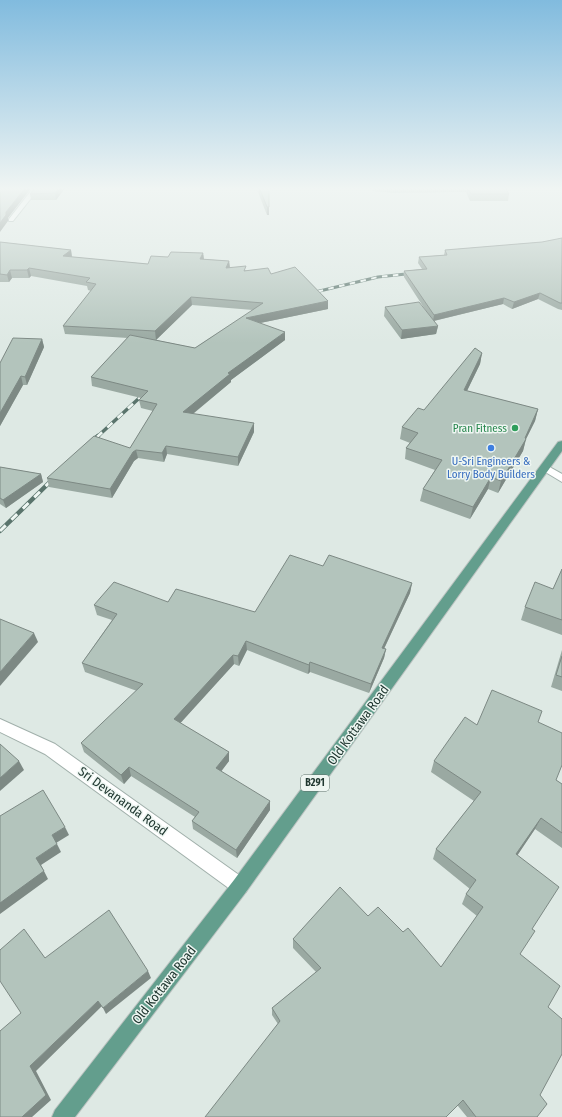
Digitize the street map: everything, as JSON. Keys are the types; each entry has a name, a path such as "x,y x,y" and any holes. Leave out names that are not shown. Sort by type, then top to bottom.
{"main road":[{"name":"Old Kottawa Road","path":"62,1117 240,886 562,444"}],"street":[{"path":"546,468 562,479"},
{"name":"Sri Devananda Road","path":"0,725 50,749 240,886"}],"building":[{"path":"562,239 562,303 540,293 514,302 504,298 434,315 404,271 427,269 419,257 447,255 445,250"},
{"path":"0,242 71,250 63,256 148,264 151,256 168,257 171,252 203,253 200,259 229,261 226,268 246,266 244,271 268,268 271,274 295,267 328,301 246,318 285,332 228,373 230,374 183,412 254,423 238,457 166,446 162,453 136,450 133,452 110,489 47,478 94,436 130,448 157,404 139,400 148,391 91,377 130,335 195,348 263,303 191,297 155,331 63,326 96,284 86,282 90,278 29,268 27,270 10,270 7,275 0,274"},
{"path":"419,302 438,326 402,330 385,307"},
{"path":"13,338 42,339 25,377 21,376 0,413 0,363"},
{"path":"475,348 482,353 464,390 538,409 525,438 526,439 501,481 491,477 473,507 423,489 442,460 406,448 418,433 402,427 418,408 424,410"},
{"path":"0,467 41,474 3,500 0,498"},
{"path":"290,555 323,566 329,555 412,583 382,648 386,649 371,684 310,662 309,665 246,641 238,656 233,655 174,719 229,752 216,768 270,801 236,850 192,821 199,812 129,767 121,775 81,743 143,684 82,663 117,614 94,605 114,582 168,602 176,589 255,612"},
{"path":"562,569 562,620 525,607 535,582 553,589"},
{"path":"0,619 34,633 0,672"},
{"path":"562,656 562,677 556,675"},
{"path":"492,690 542,711 538,722 562,733 562,765 556,780 562,784 562,833 541,818 516,854 559,887 532,929 535,931 520,954 560,986 548,1007 562,1019 562,1054 540,1095 547,1104 537,1117 476,1117 463,1100 446,1117 205,1117 280,1021 272,1008 321,968 293,939 340,887 368,916 378,907 403,932 408,928 441,967 483,907 466,894 476,880 436,849 481,792 434,761 465,717 477,725"},
{"path":"0,744 19,761 0,778"},
{"path":"43,790 65,827 52,835 57,844 36,858 44,871 0,903 0,816"},
{"path":"109,910 148,971 103,1008 98,1001 30,1066 46,1095 22,1117 0,1117 0,1031 21,1013 0,981 0,950 24,929 45,958"}],"railway":[{"path":"307,294 378,277 415,273"},
{"path":"97,437 148,390"},
{"path":"89,444 98,436"},
{"path":"0,531 56,476"}],"place":[{"name":"Pran Fitness","path":"515,428"},
{"name":"U-Sri Engineers & Lorry Body Builders","path":"491,448"}]}
